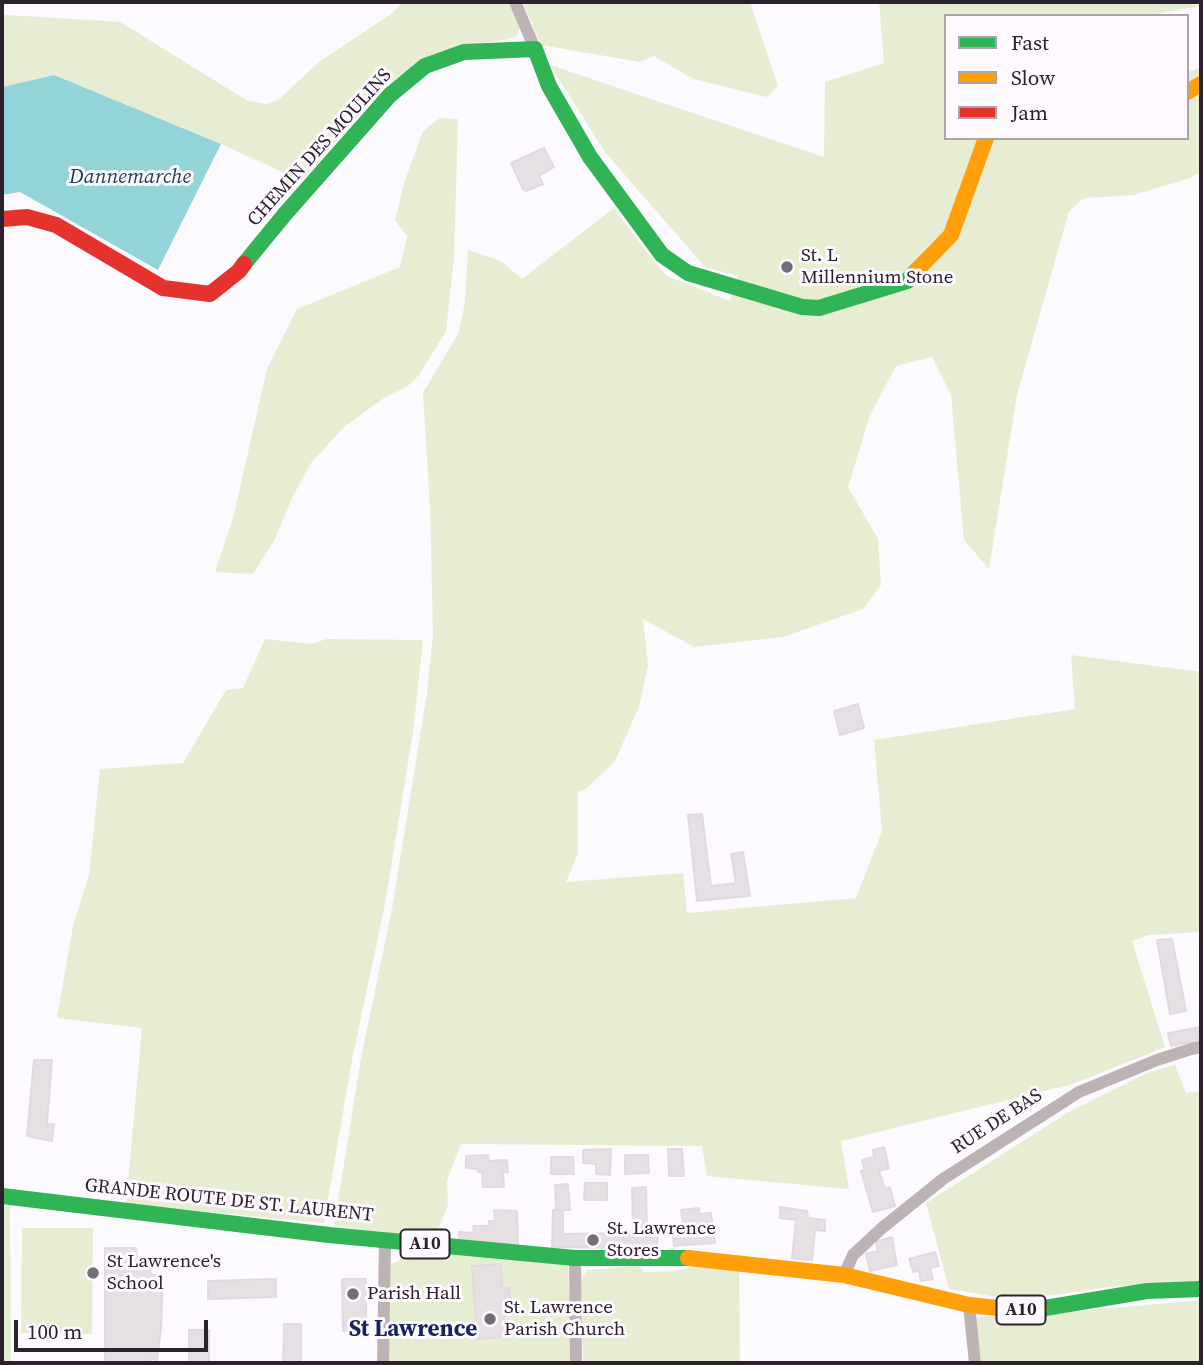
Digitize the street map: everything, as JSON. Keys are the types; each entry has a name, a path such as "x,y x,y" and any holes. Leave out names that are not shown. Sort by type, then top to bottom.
{"street":[{"path":"515,2 549,86 590,157 662,255 688,273 802,307 819,308 907,281 951,235 985,140"},
{"name":"CHEMIN DES MOULINS","path":"2,219 27,217 56,225 163,288 210,294 239,271 285,214 390,96 425,66 464,52 535,49"},
{"name":"RUE DE BAS","path":"844,1275 853,1255 943,1179 1068,1099 1157,1060 1201,1047"},
{"name":"GRANDE ROUTE DE ST. LAURENT","path":"2,1196 384,1240 575,1258 693,1258 844,1275 969,1305 1026,1311 1147,1291 1201,1289"},
{"path":"383,1363 384,1240"},
{"path":"575,1258 576,1363"},
{"path":"969,1305 975,1363"}],"green space":[{"path":"403,2 509,2 520,28 517,36 508,39 459,47 420,61 383,88 306,176 291,176 54,75 2,87 2,15 120,22 248,101 267,104 278,100 319,62 391,14"},
{"path":"522,2 750,2 778,86 767,97 693,79 654,56 640,62 541,45"},
{"path":"879,2 1201,2 1201,6 1155,14 944,14 944,140 1189,140 1189,71 1201,67 1201,172 1190,178 1134,195 1084,198 1069,211 1017,395 989,569 964,540 951,395 932,357 896,366 870,415 848,487 878,539 881,585 863,609 783,637 694,647 643,619 648,665 639,707 615,761 587,788 578,792 578,853 566,882 683,873 687,913 856,898 882,831 874,740 1075,709 1071,655 1201,672 1201,932 1149,935 1132,941 1165,1047 1073,1084 841,1141 849,1189 707,1176 702,1146 461,1144 447,1180 448,1205 435,1237 334,1226 361,1058 392,909 427,693 433,634 430,506 423,393 459,332 465,302 468,250 501,261 522,279 614,208 667,276 730,301 738,276 705,267 605,152 550,65 824,157 825,82 884,63"},
{"path":"440,118 458,119 454,258 446,331 419,375 408,386 384,398 344,427 311,463 292,498 275,539 253,574 215,572 233,518 267,369 297,309 400,267 407,236 395,220 404,183 423,131"},
{"path":"265,639 310,644 327,639 423,640 413,732 385,904 352,1060 324,1223 126,1204 142,1028 57,1018 73,926 89,875 100,769 183,763 226,690 243,688"},
{"path":"1175,1065 1186,1093 1201,1091 1201,1282 1109,1287 1020,1298 949,1289 926,1203 1067,1113 1147,1073"},
{"path":"2,1204 10,1205 11,1363 2,1363"},
{"path":"22,1228 93,1228 92,1334 21,1333"},
{"path":"405,1250 568,1264 571,1363 389,1363 389,1265 399,1261"},
{"path":"639,1266 644,1272 693,1267 739,1271 740,1363 583,1363 581,1281 587,1270"},
{"path":"1201,1300 1201,1363 981,1363 976,1317 1037,1315"}],"water":[{"name":"Dannemarche","path":"54,75 221,144 158,270 20,192 2,195 2,87"}],"building":[{"path":"544,148 554,167 539,176 543,184 526,191 511,163"},
{"path":"858,704 864,728 840,735 834,711"},
{"path":"702,814 711,886 736,883 731,854 743,852 750,896 697,901 688,815"},
{"path":"1172,939 1186,1011 1170,1014 1157,940"},
{"path":"1201,1027 1201,1040 1171,1046 1168,1033"},
{"path":"34,1060 52,1060 47,1124 54,1124 52,1141 27,1136"},
{"path":"884,1147 889,1168 879,1171 885,1189 890,1187 895,1206 873,1212 861,1171 865,1170 862,1160 874,1157 873,1150"},
{"path":"611,1149 610,1175 596,1174 596,1164 583,1163 583,1150"},
{"path":"668,1149 682,1149 684,1176 669,1176"},
{"path":"488,1155 489,1161 507,1160 508,1172 503,1173 504,1187 483,1187 482,1172 466,1168 466,1156"},
{"path":"625,1155 648,1155 649,1173 625,1174"},
{"path":"551,1157 573,1157 574,1174 551,1174"},
{"path":"585,1183 607,1183 607,1200 584,1200"},
{"path":"568,1184 570,1210 556,1210 555,1185"},
{"path":"646,1187 647,1232 658,1231 657,1247 630,1248 629,1233 633,1233 632,1188"},
{"path":"780,1207 807,1211 808,1218 825,1220 825,1231 815,1230 812,1260 792,1258 796,1220 780,1218"},
{"path":"699,1208 699,1214 711,1213 715,1243 674,1246 671,1224 683,1224 681,1210"},
{"path":"494,1210 517,1211 518,1245 459,1239 459,1232 474,1233 473,1226 489,1226 489,1221 495,1221"},
{"path":"553,1210 563,1211 563,1234 629,1233 630,1248 552,1247"},
{"path":"892,1237 897,1265 870,1271 866,1254 878,1251 876,1242"},
{"path":"105,1248 136,1248 138,1265 149,1266 151,1275 163,1275 157,1360 150,1359 150,1363 105,1363"},
{"path":"935,1252 939,1266 930,1268 933,1279 921,1281 919,1271 913,1272 909,1259"},
{"name":"St. Lawrence Parish Church","path":"501,1264 502,1288 509,1288 510,1301 503,1301 505,1337 477,1339 472,1266"},
{"path":"276,1279 276,1297 208,1299 208,1281"},
{"path":"342,1279 366,1279 366,1330 343,1331"},
{"path":"284,1324 301,1324 301,1363 283,1363"},
{"path":"189,1330 209,1330 209,1363 189,1363"}],"traffic: fast":[{"path":"244,264 390,95 425,66 464,52 535,49 549,86 590,157 662,255 688,273 802,307 819,308 907,281 917,270"},
{"path":"2,1196 329,1235 575,1258 688,1258"},
{"path":"1039,1309 1147,1291 1201,1289"}],"traffic: slow":[{"path":"1189,91 1201,84"},
{"path":"917,270 951,235 985,140"},
{"path":"688,1258 844,1275 969,1305 1026,1311 1039,1309"}],"traffic: jam":[{"path":"2,219 27,217 56,225 163,288 210,294 244,264"}],"place":[{"name":"St. L Millennium Stone","path":"787,267"},
{"name":"St. Lawrence Stores","path":"593,1240"},
{"name":"St Lawrence's School","path":"93,1273"},
{"name":"Parish Hall","path":"353,1294"},
{"name":"St. Lawrence Parish Church","path":"490,1319"}],"district":[{"name":"St Lawrence","path":"413,1330"}]}
